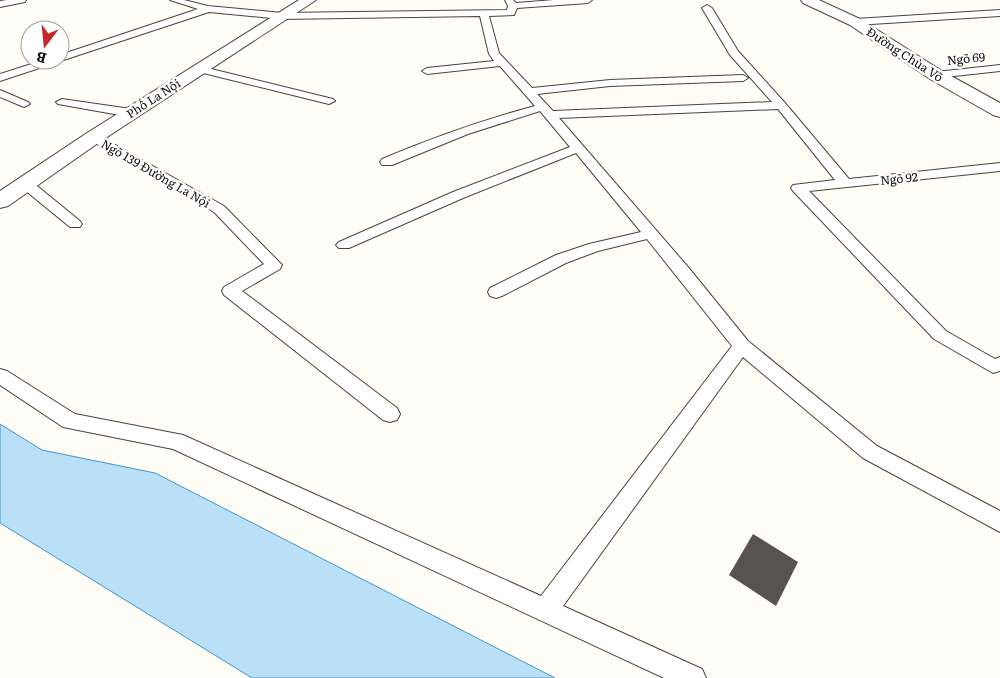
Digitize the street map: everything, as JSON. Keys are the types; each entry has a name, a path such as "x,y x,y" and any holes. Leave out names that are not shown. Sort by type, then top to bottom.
{"street":[{"name":"Phố La Nội","path":"0,201 130,113 309,0"},
{"name":"Đường Chùa Võ","path":"808,0 855,22 936,75 1000,111"}],"lane":[{"path":"0,4 22,0"},
{"path":"174,0 208,9 282,16 511,13 511,3 588,0"},
{"path":"707,8 734,53 845,184"},
{"path":"70,55 208,9"},
{"path":"855,22 1000,13"},
{"path":"484,14 494,54 547,111 742,346 870,452 1000,522"},
{"path":"427,70 502,63"},
{"name":"Ngõ 69","path":"936,75 1000,68"},
{"path":"199,69 329,101"},
{"path":"0,78 24,70"},
{"path":"529,92 610,83 743,78"},
{"path":"0,93 24,104"},
{"path":"62,102 130,113"},
{"path":"387,162 498,118 547,111 780,105"},
{"name":"Ngõ 139 Đường La Nội","path":"94,137 219,209 274,264 230,291 390,414"},
{"path":"344,245 458,195 578,148"},
{"name":"Ngõ 92","path":"1000,167 798,188 940,335 993,366 1000,364"},
{"path":"26,184 74,224"},
{"path":"496,292 561,258 594,247 651,234"},
{"path":"545,610 742,346"},
{"path":"0,376 70,421 176,441 693,678"}],"water":[{"path":"0,424 42,450 155,473 555,678 252,678 0,523"}],"building":[{"path":"753,534 798,562 776,606 729,575"}]}
